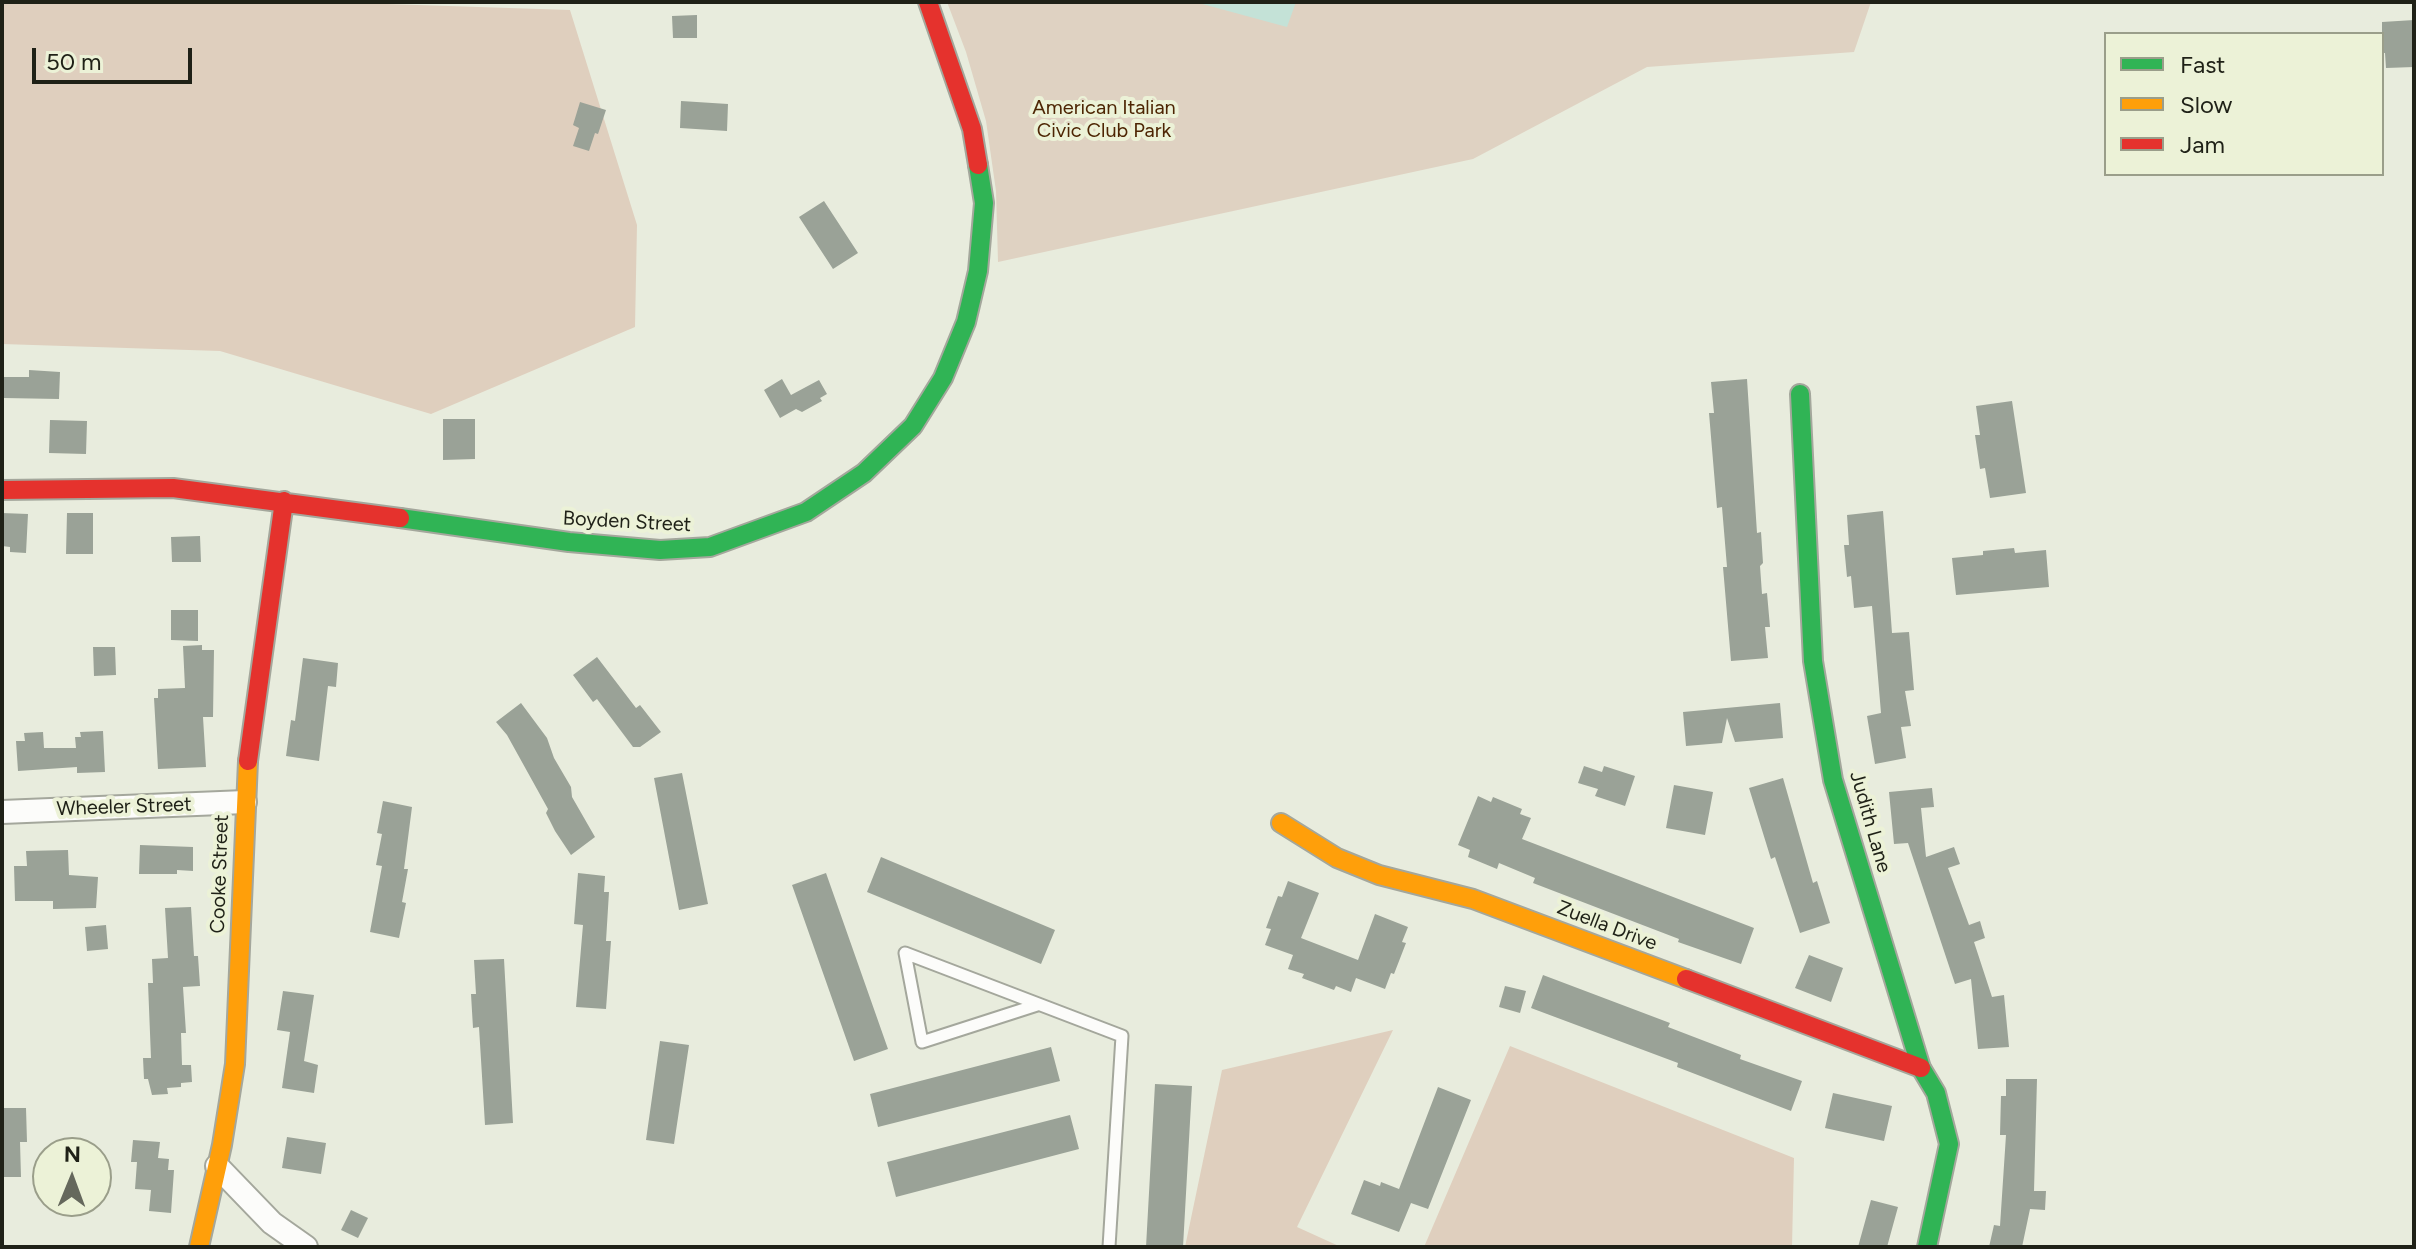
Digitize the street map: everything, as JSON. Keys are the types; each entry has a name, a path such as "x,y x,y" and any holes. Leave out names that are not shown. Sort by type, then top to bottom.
{"street":[{"name":"Boyden Street","path":"2,490 173,488 569,542 660,550 710,547 806,512 864,473 913,426 943,378 966,322 978,271 984,203 972,129 928,2"},
{"name":"Judith Lane","path":"1800,394 1813,661 1833,780 1921,1068 1936,1093 1949,1144 1927,1247"},
{"name":"Cooke Street","path":"199,1247 231,1091 237,1039 249,749 284,501"},
{"name":"Wheeler Street","path":"2,812 245,802"},
{"name":"Zuella Drive","path":"1281,823 1337,858 1379,875 1473,899 1921,1068"},
{"path":"217,1166 272,1223 306,1247"}],"lane":[{"path":"1037,1005 922,1042 905,953 1122,1036 1109,1247"}],"green space":[{"name":"American Italian Civic Club Park","path":"947,2 1871,2 1854,52 1647,67 1473,159 998,262 996,191 986,121 966,52"}],"shaded area":[{"path":"2,2 386,2 570,10 637,225 635,327 431,414 220,351 2,344"},
{"path":"1393,1030 1297,1227 1341,1247 1185,1247 1222,1070"},
{"path":"1510,1046 1794,1158 1792,1247 1424,1247"}],"water":[{"path":"1195,2 1296,2 1287,27"}],"building":[{"path":"697,15 697,38 673,38 672,16"},
{"path":"2414,20 2414,67 2386,68 2382,22"},
{"path":"681,101 728,104 727,131 680,128"},
{"path":"580,102 606,110 589,151 573,146 579,128 573,125"},
{"path":"824,201 858,253 833,269 799,217"},
{"path":"29,370 60,372 59,399 4,398 4,377 29,377"},
{"path":"782,379 791,395 819,380 827,394 820,398 822,401 802,412 796,409 780,418 764,390"},
{"path":"1747,379 1757,533 1761,532 1762,594 1767,593 1770,627 1765,627 1768,658 1731,661 1723,567 1727,567 1722,507 1717,508 1709,413 1714,413 1711,382"},
{"path":"2012,401 2026,493 1990,498 1985,468 1980,469 1975,435 1980,435 1976,406"},
{"path":"443,419 475,419 475,459 443,460"},
{"path":"50,420 87,421 86,454 49,453"},
{"path":"1883,511 1892,633 1909,632 1914,690 1905,691 1911,726 1901,727 1906,758 1875,764 1867,716 1881,713 1872,606 1854,608 1844,545 1849,545 1847,515"},
{"path":"2,513 28,514 26,553 10,552 10,547 2,546"},
{"path":"67,513 93,513 93,554 66,554"},
{"path":"200,536 201,562 172,562 171,537"},
{"path":"2014,548 2015,553 2046,550 2049,587 1956,595 1952,558"},
{"path":"171,610 198,610 198,641 171,640"},
{"path":"202,645 202,650 214,650 213,717 203,717 206,767 158,769 154,698 158,698 158,689 185,688 183,646"},
{"path":"93,647 115,647 116,675 94,676"},
{"path":"597,657 636,708 640,705 661,732 640,747 633,747 597,699 593,702 573,675"},
{"path":"303,658 338,663 336,687 328,686 319,761 286,756 291,720 295,721"},
{"path":"521,703 547,738 554,758 571,787 572,797 595,837 571,855 555,831 546,813 548,809 507,735 496,722"},
{"path":"1780,703 1783,738 1735,742 1727,718 1722,743 1686,746 1683,712"},
{"path":"103,731 105,772 77,773 77,767 18,771 16,741 25,741 24,733 43,732 44,748 76,748 75,737 81,737 80,732"},
{"path":"1584,766 1602,772 1604,766 1635,776 1625,806 1595,796 1598,789 1578,783"},
{"path":"682,773 708,904 679,910 654,778"},
{"path":"1783,778 1813,883 1817,881 1830,923 1800,933 1775,857 1771,859 1749,788"},
{"path":"1674,785 1713,792 1705,835 1666,828"},
{"path":"1932,788 1934,807 1921,808 1926,857 1954,847 1960,864 1948,868 1969,925 1980,921 1985,938 1974,942 1992,997 2004,995 2009,1047 1978,1049 1971,979 1955,984 1908,843 1894,844 1889,792"},
{"path":"1478,796 1491,802 1493,797 1522,809 1520,814 1531,818 1522,839 1754,928 1741,964 1533,883 1535,878 1499,863 1497,869 1468,857 1470,850 1458,845"},
{"path":"383,801 412,807 404,869 408,869 402,902 406,903 399,938 370,932 382,866 376,865 382,834 377,833"},
{"path":"140,845 193,847 193,871 139,874"},
{"path":"68,850 69,875 98,877 96,908 53,909 53,901 15,901 14,866 27,866 26,851"},
{"path":"881,857 1055,930 1041,964 867,892"},
{"path":"578,873 605,876 604,892 609,892 606,941 611,941 606,1009 576,1007 583,925 574,924"},
{"path":"826,873 888,1049 854,1061 792,885"},
{"path":"1288,881 1319,893 1301,938 1358,960 1375,914 1408,927 1402,942 1406,943 1385,989 1356,978 1351,992 1336,986 1334,990 1288,969 1293,955 1265,945 1271,929 1266,928 1278,896 1282,897"},
{"path":"191,907 194,956 198,956 200,986 183,987 186,1033 181,1033 182,1065 191,1065 192,1082 167,1088 168,1094 152,1095 148,1079 144,1079 143,1058 151,1058 148,983 153,983 152,959 168,958 165,908"},
{"path":"106,925 108,949 87,951 85,927"},
{"path":"1809,955 1843,968 1831,1002 1795,988"},
{"path":"504,959 513,1123 485,1125 479,1027 473,1028 471,994 476,994 474,960"},
{"path":"1543,975 1670,1023 1668,1027 1741,1055 1740,1059 1802,1081 1791,1111 1677,1067 1678,1063 1531,1008"},
{"path":"1505,986 1526,991 1520,1013 1499,1007"},
{"path":"283,991 314,995 304,1061 318,1065 314,1093 282,1088 290,1032 277,1030"},
{"path":"660,1041 689,1045 674,1144 646,1140"},
{"path":"1051,1047 1060,1081 878,1127 870,1094"},
{"path":"2006,1079 2037,1079 2034,1191 2046,1191 2045,1210 2030,1209 2022,1247 1989,1247 1994,1225 2000,1226 2006,1135 2000,1135 2001,1096 2006,1096"},
{"path":"1155,1084 1192,1086 1183,1247 1146,1247"},
{"path":"1438,1087 1471,1100 1428,1209 1411,1203 1399,1232 1351,1214 1364,1180 1399,1189"},
{"path":"1833,1093 1892,1106 1884,1141 1825,1128"},
{"path":"2,1108 26,1108 27,1142 20,1142 21,1177 2,1177"},
{"path":"1070,1115 1079,1149 896,1197 887,1162"},
{"path":"287,1137 326,1143 321,1174 282,1168"},
{"path":"133,1140 160,1142 158,1158 169,1159 168,1170 174,1170 171,1213 149,1211 151,1190 135,1189 137,1162 131,1162"},
{"path":"1871,1200 1898,1207 1887,1247 1858,1247"},
{"path":"351,1210 368,1218 358,1238 341,1230"}],"traffic: fast":[{"path":"400,518 569,542 660,550 710,547 806,512 864,473 913,426 943,378 966,322 978,271 984,203 978,165"},
{"path":"1800,394 1813,661 1833,780 1921,1068 1936,1093 1949,1144 1927,1247"}],"traffic: slow":[{"path":"199,1247 222,1145 235,1064 248,761"},
{"path":"1281,823 1337,858 1379,875 1473,899 1686,979"}],"traffic: jam":[{"path":"928,2 972,129 978,165"},
{"path":"2,490 173,488 400,518"},
{"path":"248,761 284,501"},
{"path":"1686,979 1921,1068"}]}
